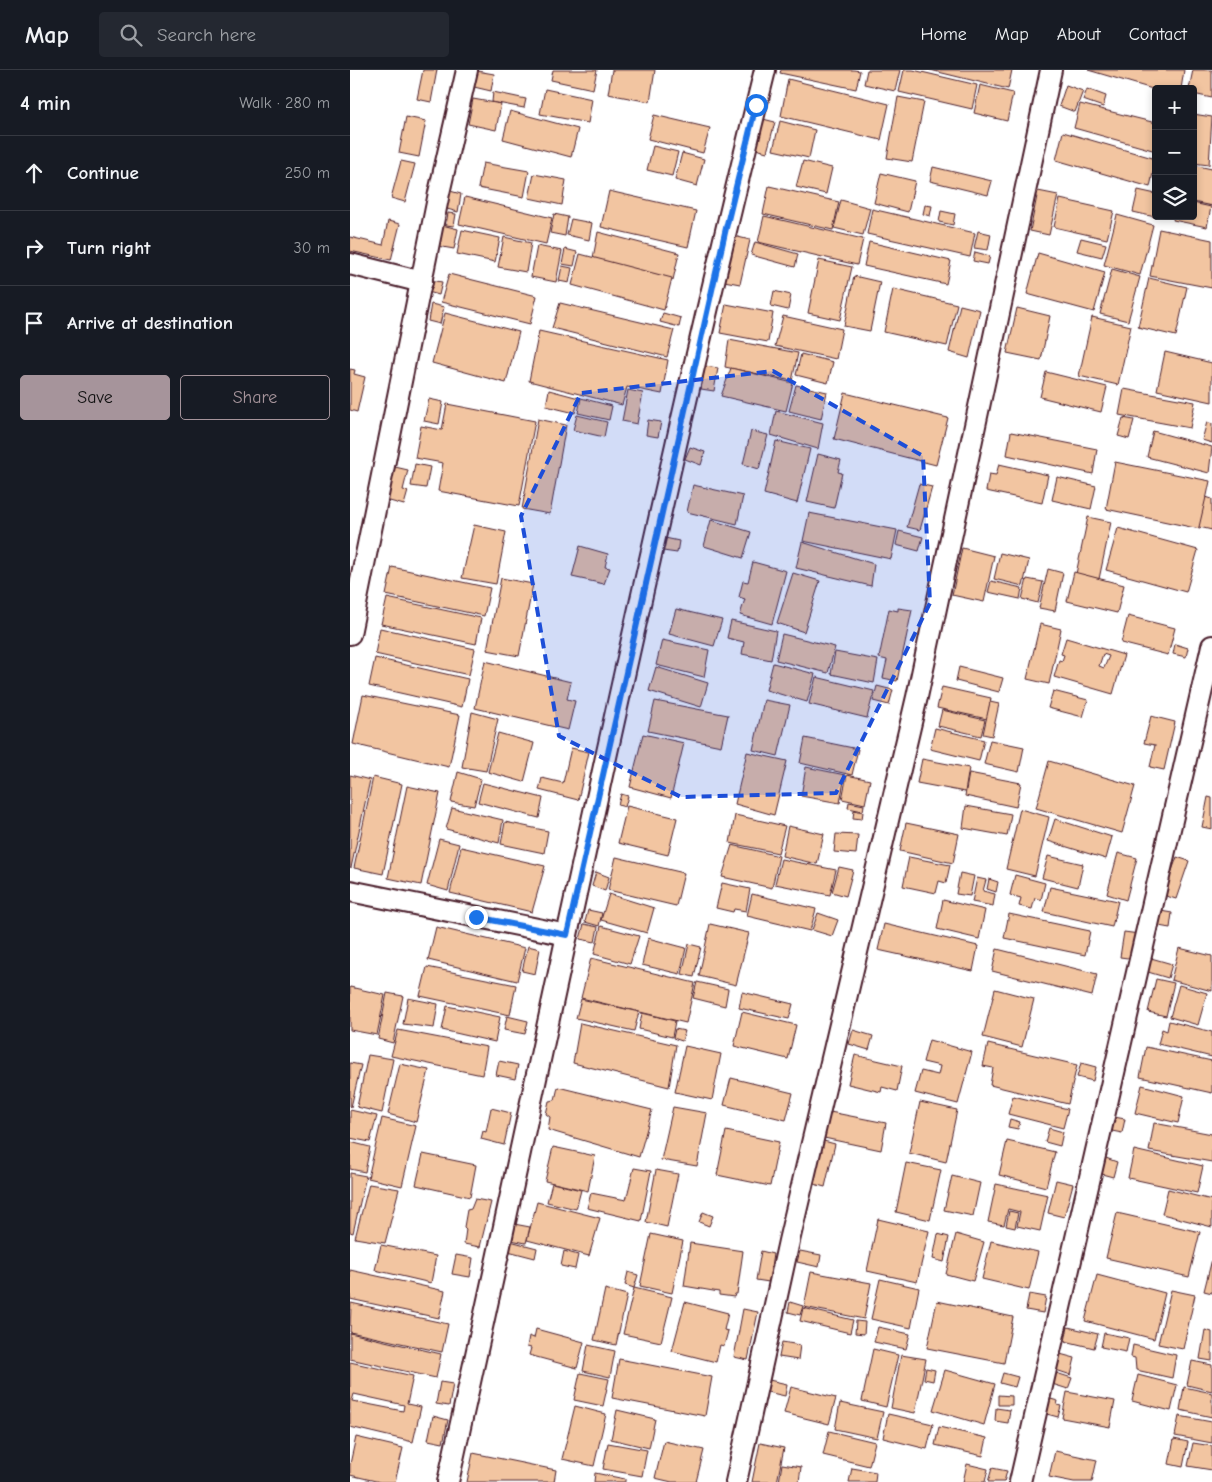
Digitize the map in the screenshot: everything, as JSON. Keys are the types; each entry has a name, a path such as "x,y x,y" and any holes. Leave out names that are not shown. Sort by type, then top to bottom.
{"street":[{"path":"350,634 358,549 422,282 467,70"},
{"path":"448,1482 495,1276 567,935 726,228 765,70"},
{"path":"736,1482 789,1241 917,697 1051,70"},
{"path":"350,264 422,282"},
{"path":"1020,1482 1212,646"},
{"path":"350,891 567,935"}],"highlighted area":[{"path":"773,371 923,456 930,603 836,793 681,797 559,736 521,516 581,393"}],"building":[{"path":"423,70 437,70 431,102 417,99"},
{"path":"553,70 597,70 593,89 551,80"},
{"path":"612,70 655,70 650,102 608,94"},
{"path":"781,70 860,71 856,89 780,73"},
{"path":"867,70 900,70 895,91 864,84"},
{"path":"904,70 913,70 977,85 972,109 899,92"},
{"path":"930,70 1012,70 1008,89"},
{"path":"1088,70 1184,70 1182,85 1152,85 1152,89"},
{"path":"1193,70 1212,70 1212,98 1197,95 1197,85 1190,85"},
{"path":"477,71 494,74 491,91 474,87"},
{"path":"788,79 889,104 881,140 781,116"},
{"path":"980,85 1013,93 1007,121 974,113"},
{"path":"1066,85 1083,91 1075,112 1059,106"},
{"path":"545,89 592,99 588,123 540,114"},
{"path":"1087,89 1106,96 1103,107 1083,100"},
{"path":"493,92 526,99 524,108 492,102"},
{"path":"898,97 924,102 912,162 887,158"},
{"path":"473,99 501,104 496,130 468,124"},
{"path":"1080,104 1152,122 1152,150 1074,128"},
{"path":"510,111 578,129 571,157 503,139"},
{"path":"654,115 710,128 703,153 648,139"},
{"path":"1197,115 1212,117 1209,165 1197,164"},
{"path":"406,117 426,121 419,157 399,153"},
{"path":"759,118 775,122 767,152 752,148"},
{"path":"780,121 815,130 809,158 773,150"},
{"path":"1063,132 1152,158 1150,187 1056,160"},
{"path":"653,146 678,152 672,176 647,170"},
{"path":"682,153 704,159 697,186 675,180"},
{"path":"401,161 415,164 405,202 391,198"},
{"path":"803,161 832,168 826,194 796,187"},
{"path":"483,163 529,171 524,197 478,188"},
{"path":"1197,166 1212,169 1212,206 1197,203"},
{"path":"933,167 992,181 988,195 930,181"},
{"path":"881,173 915,181 908,212 874,203"},
{"path":"534,174 566,180 562,205 529,198"},
{"path":"769,186 839,202 833,230 763,214"},
{"path":"1138,190 1152,193 1152,216 1133,212"},
{"path":"450,191 461,194 458,212 447,209"},
{"path":"609,191 696,211 688,247 601,227"},
{"path":"1038,191 1058,195 1049,235 1030,231"},
{"path":"465,197 552,218 546,244 459,224"},
{"path":"1060,199 1114,211 1107,239 1054,227"},
{"path":"841,200 870,208 863,235 834,228"},
{"path":"1197,204 1211,207 1207,227 1173,220 1197,220"},
{"path":"925,205 932,206 930,216 923,214"},
{"path":"872,209 975,233 970,257 867,234"},
{"path":"941,211 955,214 953,225 939,222"},
{"path":"448,213 456,214 454,226 446,225"},
{"path":"554,214 568,217 565,236 550,233"},
{"path":"1117,215 1153,225 1140,275 1104,265"},
{"path":"764,216 863,239 857,265 758,242"},
{"path":"571,219 592,223 589,240 567,235"},
{"path":"388,221 400,224 391,260 350,251 350,237 383,245"},
{"path":"442,225 458,229 454,249 437,246"},
{"path":"1159,229 1212,240 1212,288 1150,276"},
{"path":"462,230 500,238 495,262 457,254"},
{"path":"978,231 991,234 988,250 974,248"},
{"path":"598,232 679,253 673,280 593,258"},
{"path":"734,236 750,240 740,284 724,281"},
{"path":"504,237 531,243 526,272 498,267"},
{"path":"1081,238 1106,244 1102,257 1077,251"},
{"path":"755,242 798,254 795,267 751,255"},
{"path":"869,242 951,261 946,284 864,266"},
{"path":"537,246 562,251 556,282 531,277"},
{"path":"565,249 577,252 574,266 562,264"},
{"path":"975,252 990,256 988,264 973,261"},
{"path":"1038,253 1105,272 1094,312 1027,294"},
{"path":"580,254 672,278 664,310 572,285"},
{"path":"819,260 852,267 840,320 808,313"},
{"path":"562,266 572,268 569,283 559,281"},
{"path":"1112,269 1140,277 1128,321 1100,314"},
{"path":"449,274 537,296 530,324 441,302"},
{"path":"854,276 880,282 870,331 844,326"},
{"path":"1149,278 1187,287 1176,336 1138,327"},
{"path":"430,280 442,282 439,295 428,292"},
{"path":"893,289 957,304 947,346 884,332"},
{"path":"774,291 791,295 788,310 771,306"},
{"path":"560,303 674,330 667,357 552,328"},
{"path":"431,304 444,307 440,324 428,321"},
{"path":"726,304 773,313 768,342 720,333"},
{"path":"960,305 980,310 969,358 949,352"},
{"path":"1017,308 1050,316 1041,360 1007,353"},
{"path":"445,313 519,332 506,383 432,363"},
{"path":"663,313 681,318 679,327 660,322"},
{"path":"783,316 842,329 836,359 775,346"},
{"path":"1092,317 1131,326 1118,385 1079,376"},
{"path":"539,331 668,360 662,394 627,387 622,405 529,381"},
{"path":"729,340 798,353 792,381 725,367"},
{"path":"1165,352 1212,363 1212,402 1157,390"},
{"path":"801,354 833,362 828,383 796,375"},
{"path":"705,366 718,368 714,391 701,389"},
{"path":"731,368 793,383 786,411 721,396"},
{"path":"350,369 355,370 354,374 365,377 357,412 350,410"},
{"path":"1046,372 1107,387 1101,412 1040,397"},
{"path":"796,385 827,392 821,419 789,411"},
{"path":"1124,389 1195,402 1190,428 1119,415"},
{"path":"549,390 579,398 575,413 546,406"},
{"path":"628,390 643,393 637,424 622,421"},
{"path":"845,393 948,418 936,465 834,439"},
{"path":"581,398 612,406 609,420 578,413"},
{"path":"429,399 443,402 439,424 424,421"},
{"path":"447,404 535,421 519,506 438,491 443,463 415,458 421,426 442,430"},
{"path":"776,411 823,423 818,449 771,435"},
{"path":"577,415 607,422 604,437 573,430"},
{"path":"1123,418 1134,420 1129,439 1118,436"},
{"path":"538,419 566,425 550,514 522,509"},
{"path":"648,420 661,422 658,437 646,435"},
{"path":"1207,422 1212,424 1212,443 1202,440"},
{"path":"751,431 768,435 759,469 743,464"},
{"path":"1153,431 1212,447 1209,473 1147,457"},
{"path":"1011,432 1097,449 1093,474 1007,455"},
{"path":"776,441 810,449 797,503 764,494"},
{"path":"690,447 705,452 701,465 685,459"},
{"path":"818,454 841,460 838,472 842,473 834,508 807,502"},
{"path":"1115,462 1210,481 1200,529 1106,509"},
{"path":"415,464 430,467 426,488 411,486"},
{"path":"999,464 1048,475 1042,503 986,491 989,474 996,475"},
{"path":"395,467 408,470 403,490 408,491 404,505 386,500"},
{"path":"1057,477 1096,486 1091,509 1052,500"},
{"path":"919,484 932,487 920,530 907,527"},
{"path":"693,485 743,496 737,524 687,512"},
{"path":"1206,497 1212,499 1212,530 1199,527"},
{"path":"809,513 897,530 891,559 803,541"},
{"path":"1088,517 1111,522 1099,579 1076,574"},
{"path":"711,520 751,532 743,558 704,546"},
{"path":"474,525 506,532 496,584 462,578"},
{"path":"1118,528 1198,550 1186,592 1106,570"},
{"path":"899,531 923,537 919,551 896,545"},
{"path":"665,538 679,541 677,553 663,551"},
{"path":"802,542 874,564 871,586 796,568"},
{"path":"580,546 608,554 605,567 610,568 604,584 572,577"},
{"path":"962,548 994,556 984,602 952,595"},
{"path":"1000,553 1029,560 1023,586 994,579"},
{"path":"753,562 786,571 772,624 740,615 745,599 739,597 743,581 748,582"},
{"path":"392,567 490,588 484,616 386,595"},
{"path":"1048,569 1063,573 1055,611 1039,608"},
{"path":"1074,572 1124,585 1117,613 1067,601"},
{"path":"793,573 820,581 804,632 777,623"},
{"path":"501,578 533,584 519,656 487,650"},
{"path":"1027,579 1043,582 1038,603 1022,599"},
{"path":"991,581 1022,588 1020,599 988,592"},
{"path":"387,598 481,618 476,644 381,624"},
{"path":"898,608 912,610 897,681 883,678 887,660 879,658 889,609 898,611"},
{"path":"676,609 722,620 714,646 669,634"},
{"path":"1128,616 1175,628 1168,655 1121,643"},
{"path":"731,621 776,631 771,660 742,654 744,642 727,638"},
{"path":"1040,624 1061,629 1049,684 1027,679"},
{"path":"380,628 475,649 469,675 375,654"},
{"path":"782,634 835,647 828,673 776,660"},
{"path":"1066,638 1124,655 1113,694 1054,677 1059,660 1062,661 1064,655 1061,654","holes":["1103,654 1109,656 1104,668 1099,666"]},
{"path":"662,640 709,650 704,677 656,665"},
{"path":"1175,644 1188,648 1186,657 1173,654"},
{"path":"835,652 878,660 874,683 831,674"},
{"path":"375,658 468,679 462,707 369,686"},
{"path":"485,661 571,682 567,699 575,701 568,730 475,708"},
{"path":"773,663 815,674 807,702 766,690"},
{"path":"656,667 708,683 701,707 649,691"},
{"path":"959,667 1003,678 999,692 956,681"},
{"path":"816,677 874,691 867,718 809,704"},
{"path":"877,686 893,690 889,705 873,701"},
{"path":"942,687 991,698 987,719 937,708"},
{"path":"1053,691 1088,700 1083,717 1048,708"},
{"path":"363,695 460,715 449,767 353,744"},
{"path":"764,700 790,705 778,756 753,750"},
{"path":"655,701 728,715 721,746 648,731"},
{"path":"990,702 999,704 992,736 983,734"},
{"path":"942,710 985,720 981,736 938,726"},
{"path":"472,712 498,719 486,771 462,767"},
{"path":"1151,716 1175,722 1164,770 1150,767 1155,745 1144,743"},
{"path":"935,728 984,740 979,761 930,749"},
{"path":"498,733 534,743 524,782 488,772"},
{"path":"643,734 684,743 671,798 630,787"},
{"path":"805,738 858,749 852,775 800,763"},
{"path":"990,740 1024,747 1019,772 984,764"},
{"path":"571,748 589,752 578,800 539,790 542,778 563,783"},
{"path":"747,752 787,761 774,815 735,804"},
{"path":"922,759 969,768 965,792 917,783"},
{"path":"1049,761 1135,786 1122,833 1036,808"},
{"path":"806,767 845,775 840,803 801,796"},
{"path":"458,772 481,779 474,806 451,802"},
{"path":"969,773 1021,783 1016,807 965,796"},
{"path":"350,775 370,780 351,868 350,867"},
{"path":"847,775 870,780 865,804 842,799"},
{"path":"373,777 402,784 383,874 354,868"},
{"path":"483,783 543,798 539,818 478,802"},
{"path":"407,786 440,793 421,885 388,878"},
{"path":"621,794 628,796 625,807 618,805"},
{"path":"1208,797 1212,798 1212,829 1202,827"},
{"path":"849,802 864,805 863,811 848,808"},
{"path":"627,806 677,818 668,855 618,843"},
{"path":"966,806 1011,814 1007,836 963,828"},
{"path":"452,808 503,820 499,843 446,829"},
{"path":"1020,809 1049,817 1035,876 1006,869"},
{"path":"854,810 863,812 862,819 853,818"},
{"path":"735,815 785,826 778,853 730,843"},
{"path":"1055,819 1112,837 1106,859 1048,841"},
{"path":"505,822 548,831 544,853 501,844"},
{"path":"906,823 959,834 953,863 900,851"},
{"path":"788,826 824,834 817,864 782,856"},
{"path":"836,834 858,835 856,854 834,852"},
{"path":"439,839 459,844 448,891 427,885"},
{"path":"732,845 779,856 772,888 722,877"},
{"path":"461,847 545,866 532,912 450,893"},
{"path":"1118,853 1137,858 1126,900 1107,894"},
{"path":"1048,856 1083,864 1078,887 1042,878"},
{"path":"616,857 684,873 676,906 608,890"},
{"path":"909,857 950,865 946,883 939,881 936,893 903,886"},
{"path":"1177,857 1189,861 1176,899 1163,895"},
{"path":"781,859 836,870 830,895 775,884"},
{"path":"839,867 853,870 846,896 832,892"},
{"path":"596,872 609,877 605,891 592,886"},
{"path":"960,873 974,876 970,896 956,894"},
{"path":"1015,875 1045,883 1041,900 1035,898 1032,909 1019,906 1021,898 1010,895"},
{"path":"977,878 986,880 983,891 995,894 993,906 972,902"},
{"path":"989,879 998,882 996,892 987,889"},
{"path":"722,883 750,889 746,911 734,909 733,912 716,908"},
{"path":"1050,887 1118,901 1112,927 1044,912"},
{"path":"609,894 654,908 647,933 601,920"},
{"path":"752,894 816,909 810,931 747,916"},
{"path":"943,900 985,910 979,939 937,929"},
{"path":"588,910 602,913 599,926 585,922"},
{"path":"1155,910 1172,913 1170,928 1153,925"},
{"path":"818,913 838,920 832,936 812,930"},
{"path":"1009,914 1090,931 1085,955 1004,938"},
{"path":"584,924 598,927 595,942 580,939"},
{"path":"710,924 749,933 736,985 699,976"},
{"path":"884,924 978,946 973,971 878,950"},
{"path":"601,926 639,936 630,964 594,954"},
{"path":"436,927 525,948 517,981 428,960"},
{"path":"1124,932 1139,934 1135,959 1120,957"},
{"path":"648,938 686,948 680,974 642,965"},
{"path":"689,944 701,947 694,977 682,974"},
{"path":"528,946 540,949 535,974 522,971"},
{"path":"1179,948 1212,956 1212,991 1171,980"},
{"path":"997,949 1097,974 1092,996 992,971"},
{"path":"591,958 695,983 686,1023 581,998"},
{"path":"1151,958 1172,964 1168,978 1148,972"},
{"path":"427,967 516,985 510,1015 420,996"},
{"path":"1156,979 1174,983 1166,1016 1148,1012"},
{"path":"697,982 728,989 725,1006 693,998"},
{"path":"1179,985 1207,993 1198,1025 1170,1017"},
{"path":"350,987 385,995 377,1035 350,1030"},
{"path":"995,989 1034,999 1022,1047 983,1037"},
{"path":"742,992 793,1004 789,1019 739,1008"},
{"path":"387,993 403,996 393,1043 378,1039"},
{"path":"408,998 438,1004 434,1028 403,1024"},
{"path":"581,999 639,1012 634,1031 576,1018"},
{"path":"447,1006 500,1017 495,1042 442,1030"},
{"path":"742,1012 796,1025 788,1059 734,1046"},
{"path":"642,1013 675,1021 672,1037 639,1029"},
{"path":"507,1016 528,1021 525,1034 504,1030"},
{"path":"1169,1021 1212,1032 1212,1057 1158,1044 1162,1029 1167,1031"},
{"path":"580,1023 676,1045 669,1087 573,1063"},
{"path":"675,1029 685,1031 682,1041 673,1038"},
{"path":"398,1030 487,1047 482,1075 391,1056"},
{"path":"853,1030 873,1036 869,1050 849,1044"},
{"path":"929,1040 972,1052 958,1104 915,1093 921,1071 938,1075 940,1066 923,1062"},
{"path":"988,1044 1077,1065 1068,1104 990,1085 993,1068 983,1066"},
{"path":"685,1046 721,1054 712,1100 675,1092"},
{"path":"1146,1047 1212,1061 1212,1093 1140,1077"},
{"path":"368,1055 393,1059 382,1113 357,1107"},
{"path":"855,1055 902,1066 897,1091 882,1087 881,1092 848,1084"},
{"path":"499,1061 518,1065 515,1079 496,1075"},
{"path":"350,1063 361,1065 351,1107 350,1106"},
{"path":"1081,1063 1096,1067 1093,1081 1077,1077"},
{"path":"400,1064 429,1070 416,1122 388,1114"},
{"path":"731,1078 793,1093 786,1120 724,1105"},
{"path":"1142,1085 1184,1096 1178,1123 1135,1113"},
{"path":"558,1087 652,1110 639,1157 548,1130 550,1117 546,1114 549,1101 555,1100"},
{"path":"1013,1096 1068,1109 1063,1128 1008,1114"},
{"path":"920,1102 957,1110 946,1162 909,1153"},
{"path":"673,1107 707,1113 697,1166 661,1160"},
{"path":"491,1108 511,1113 504,1145 481,1139 483,1131 486,1132"},
{"path":"350,1110 377,1116 370,1142 350,1138"},
{"path":"830,1112 886,1123 881,1150 824,1138"},
{"path":"1109,1116 1125,1119 1122,1133 1107,1130"},
{"path":"382,1118 416,1126 402,1186 368,1178"},
{"path":"1010,1119 1020,1122 1018,1129 1008,1127"},
{"path":"1154,1123 1212,1134 1212,1162 1149,1151"},
{"path":"1049,1128 1063,1132 1060,1146 1045,1142"},
{"path":"726,1131 779,1142 770,1186 717,1175"},
{"path":"820,1140 835,1144 825,1187 810,1183"},
{"path":"1007,1141 1055,1152 1046,1187 999,1175"},
{"path":"350,1142 370,1147 365,1172 350,1169"},
{"path":"553,1147 595,1156 588,1191 545,1181"},
{"path":"1134,1150 1203,1166 1197,1193 1128,1178"},
{"path":"423,1154 476,1165 470,1197 416,1185"},
{"path":"1103,1157 1117,1162 1113,1177 1098,1173"},
{"path":"906,1163 941,1170 930,1220 896,1212"},
{"path":"634,1168 651,1171 641,1221 587,1208 591,1193 626,1200"},
{"path":"656,1170 678,1174 667,1227 646,1222"},
{"path":"350,1173 366,1176 353,1233 350,1232"},
{"path":"952,1176 980,1183 973,1216 944,1210"},
{"path":"1056,1180 1073,1184 1064,1217 1048,1213"},
{"path":"552,1183 581,1190 576,1209 547,1202"},
{"path":"369,1184 399,1189 385,1243 355,1238"},
{"path":"996,1184 1048,1195 1040,1231 1017,1226 1020,1212 1008,1209 1004,1225 988,1222"},
{"path":"1168,1189 1212,1200 1212,1227 1162,1214"},
{"path":"475,1199 491,1202 480,1247 464,1244 467,1210 471,1209"},
{"path":"537,1202 600,1218 589,1256 527,1240"},
{"path":"1009,1211 1018,1213 1015,1228 1006,1226"},
{"path":"703,1212 713,1216 709,1226 699,1222"},
{"path":"1117,1213 1200,1232 1189,1277 1106,1258"},
{"path":"878,1219 929,1231 917,1282 867,1271"},
{"path":"514,1224 530,1227 526,1243 511,1240"},
{"path":"651,1234 683,1241 672,1293 640,1286"},
{"path":"938,1234 949,1237 944,1262 933,1259"},
{"path":"956,1234 984,1242 973,1281 946,1274"},
{"path":"510,1241 537,1248 535,1258 508,1251"},
{"path":"991,1241 1038,1252 1029,1290 982,1279"},
{"path":"690,1243 743,1251 737,1294 734,1297 719,1295 719,1292 684,1286"},
{"path":"381,1245 436,1256 431,1283 375,1270"},
{"path":"564,1251 578,1255 575,1269 561,1266"},
{"path":"761,1251 773,1254 769,1282 756,1280"},
{"path":"800,1251 821,1255 819,1267 797,1262"},
{"path":"456,1255 473,1258 470,1277 452,1274"},
{"path":"1212,1259 1212,1293 1204,1291"},
{"path":"350,1270 445,1291 439,1318 350,1299"},
{"path":"628,1272 638,1275 634,1288 625,1285"},
{"path":"811,1272 871,1283 864,1319 804,1307"},
{"path":"1097,1275 1165,1293 1154,1339 1085,1321"},
{"path":"880,1279 919,1288 911,1328 871,1319"},
{"path":"634,1288 672,1297 661,1342 623,1334"},
{"path":"605,1289 627,1295 616,1345 594,1340"},
{"path":"1171,1290 1195,1295 1183,1349 1158,1344"},
{"path":"1029,1294 1046,1297 1043,1313 1026,1310"},
{"path":"937,1301 1013,1317 1004,1363 927,1348"},
{"path":"685,1302 728,1313 724,1330 728,1331 724,1346 720,1345 716,1362 672,1351"},
{"path":"790,1302 803,1306 800,1315 788,1312"},
{"path":"351,1303 448,1324 442,1352 350,1332"},
{"path":"803,1308 853,1320 850,1333 800,1321"},
{"path":"743,1309 758,1312 748,1360 734,1357"},
{"path":"856,1321 865,1322 864,1334 855,1333"},
{"path":"878,1327 910,1334 906,1349 874,1342"},
{"path":"1068,1327 1098,1334 1094,1348 1065,1341"},
{"path":"536,1329 584,1342 577,1368 529,1355 531,1348 527,1347 529,1336 534,1338"},
{"path":"1205,1330 1212,1332 1212,1361 1200,1359"},
{"path":"350,1333 441,1354 436,1378 350,1359"},
{"path":"1104,1333 1129,1338 1126,1352 1101,1347"},
{"path":"782,1342 800,1345 798,1360 779,1357"},
{"path":"588,1345 615,1351 610,1377 583,1371"},
{"path":"1133,1345 1176,1355 1172,1378 1136,1370 1135,1358 1131,1357"},
{"path":"873,1349 898,1355 886,1407 862,1401"},
{"path":"1060,1354 1075,1358 1071,1375 1056,1370"},
{"path":"901,1355 926,1359 915,1413 891,1408"},
{"path":"619,1359 712,1377 705,1416 612,1398"},
{"path":"1192,1361 1212,1365 1212,1391 1187,1385"},
{"path":"350,1362 413,1376 407,1404 421,1407 413,1442 350,1427","holes":["354,1394 404,1405 403,1411 352,1401"]},
{"path":"926,1368 935,1370 933,1381 924,1379"},
{"path":"945,1370 995,1384 984,1425 933,1410"},
{"path":"1053,1372 1072,1378 1068,1389 1049,1383"},
{"path":"580,1373 609,1379 603,1406 574,1400"},
{"path":"1003,1373 1018,1377 1015,1387 1000,1383"},
{"path":"1138,1375 1177,1385 1171,1411 1132,1401"},
{"path":"769,1380 787,1384 785,1396 767,1392"},
{"path":"440,1382 453,1384 449,1406 436,1404"},
{"path":"791,1387 836,1398 829,1424 784,1413"},
{"path":"1184,1387 1212,1393 1212,1417 1180,1410"},
{"path":"1067,1392 1115,1401 1110,1427 1062,1418"},
{"path":"998,1395 1012,1396 1012,1405 998,1405"},
{"path":"1047,1398 1058,1401 1057,1405 1061,1406 1058,1417 1043,1413"},
{"path":"840,1403 883,1412 877,1438 835,1429"},
{"path":"575,1406 606,1414 594,1466 562,1459"},
{"path":"996,1408 1010,1410 1008,1423 995,1421"},
{"path":"617,1410 655,1419 649,1448 611,1439"},
{"path":"888,1414 933,1424 927,1449 883,1438"},
{"path":"433,1416 448,1420 443,1443 428,1440"},
{"path":"1179,1416 1212,1422 1212,1443 1175,1436"},
{"path":"939,1427 987,1438 983,1456 935,1445"},
{"path":"829,1431 875,1442 869,1466 823,1455"},
{"path":"356,1437 403,1448 395,1482 380,1482 350,1475 350,1464"},
{"path":"1174,1439 1188,1442 1183,1467 1169,1464"},
{"path":"664,1441 704,1450 696,1482 672,1482 655,1478"},
{"path":"608,1443 647,1450 642,1476 603,1469"},
{"path":"760,1443 784,1448 777,1482 752,1482"},
{"path":"1193,1443 1212,1446 1212,1470 1188,1466"},
{"path":"1055,1451 1097,1460 1092,1482 1074,1482 1049,1477"},
{"path":"473,1453 556,1470 554,1482 467,1482"},
{"path":"782,1464 801,1467 799,1482 779,1482"},
{"path":"967,1464 988,1469 985,1482 963,1482"},
{"path":"852,1468 876,1472 875,1482 849,1482"},
{"path":"992,1468 1007,1471 1004,1482 988,1482"},
{"path":"595,1473 625,1479 625,1482 594,1482"}],"route":[{"path":"476,917 567,935 726,228 756,105"}]}
